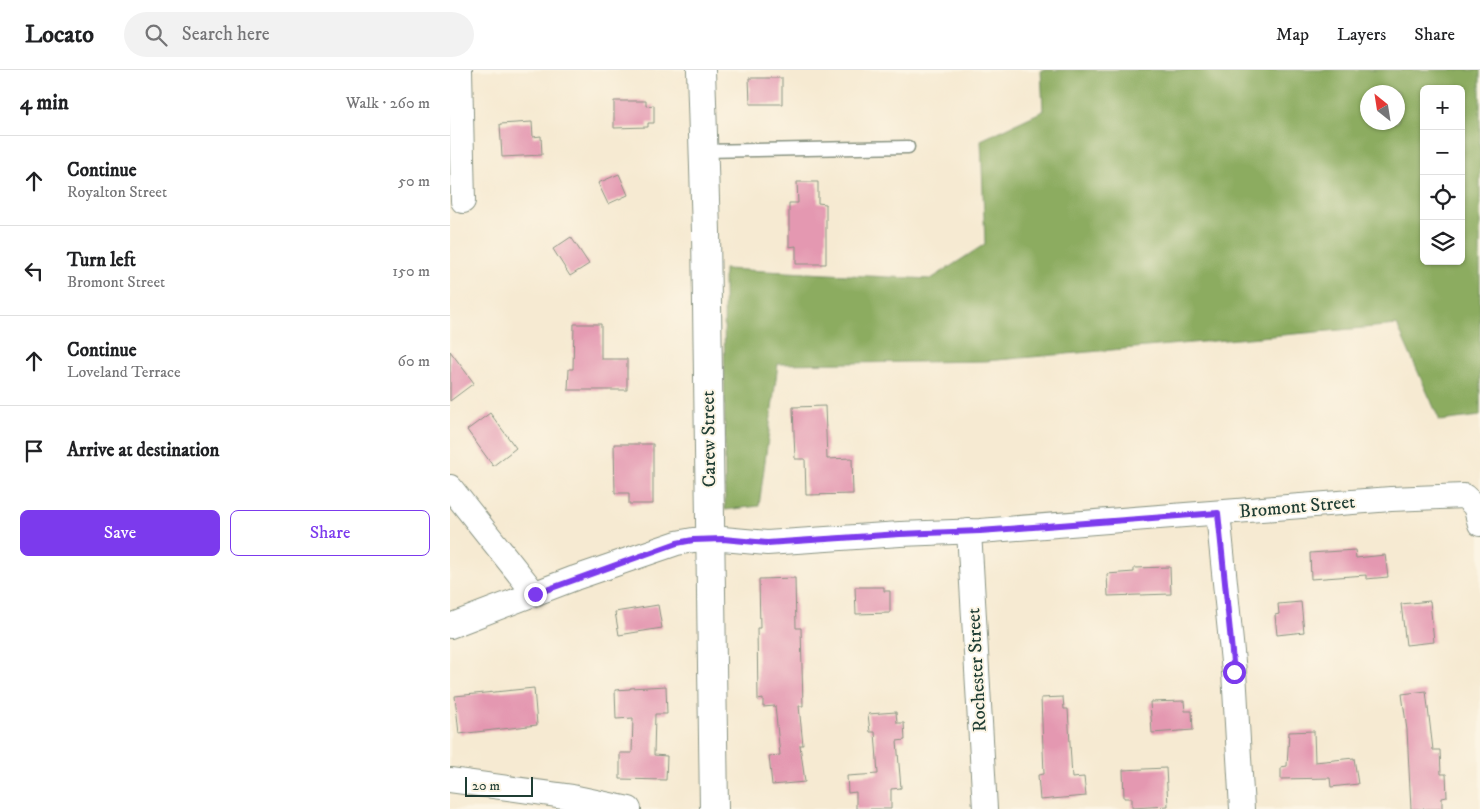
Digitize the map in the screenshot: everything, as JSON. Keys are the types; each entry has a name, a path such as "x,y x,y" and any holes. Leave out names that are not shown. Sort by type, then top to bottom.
{"street":[{"path":"460,70 463,201"},
{"name":"Carew Street","path":"701,70 711,540 714,809"},
{"path":"450,487 535,594"},
{"name":"Bromont Street","path":"450,626 677,543 693,540 723,539 767,543 969,531 1391,499 1464,496 1475,506 1480,524"},
{"path":"1218,513 1234,672 1242,809"},
{"name":"Rochester Street","path":"969,531 985,809"},
{"path":"450,780 572,797 629,809"}],"lane":[{"path":"703,151 908,147"}],"green space":[{"path":"1041,70 1480,70 1480,416 1440,421 1397,325 986,361 778,364 759,506 725,510 724,269 931,279 985,244 981,140 1043,111"}],"building":[{"path":"749,78 782,78 782,104 750,104"},
{"path":"614,101 646,101 646,106 654,105 654,123 648,123 648,127 614,128"},
{"path":"532,122 533,137 541,136 542,155 502,157 500,124"},
{"path":"619,174 628,195 608,204 598,183"},
{"path":"797,182 818,182 818,203 826,204 826,264 796,264 796,246 789,247 789,203 798,203"},
{"path":"571,237 589,264 570,276 553,249"},
{"path":"574,324 601,324 601,359 627,359 627,390 568,390 569,369 573,369"},
{"path":"450,351 474,383 450,401"},
{"path":"825,406 827,459 852,458 853,494 806,495 805,459 795,459 793,407"},
{"path":"490,413 516,448 493,466 467,430"},
{"path":"614,444 653,444 653,504 629,504 629,493 615,493"},
{"path":"1355,550 1356,558 1385,555 1388,577 1366,579 1366,575 1311,579 1310,553"},
{"path":"1170,567 1171,594 1108,596 1107,574 1134,572 1134,568"},
{"path":"795,578 796,628 801,628 803,706 799,706 803,745 800,745 805,782 772,785 769,756 780,755 775,706 763,707 763,699 758,700 757,628 760,628 759,579"},
{"path":"855,587 884,587 884,591 890,591 890,613 856,614"},
{"path":"1430,601 1434,642 1406,645 1401,604"},
{"path":"1301,602 1304,632 1277,635 1275,615 1279,614 1278,604"},
{"path":"658,605 662,628 619,635 615,612"},
{"path":"666,686 667,714 655,714 654,755 667,756 666,780 620,779 620,753 632,753 633,718 616,719 615,690"},
{"path":"534,688 537,725 459,734 455,696"},
{"path":"1426,691 1433,750 1440,750 1441,774 1446,774 1447,797 1442,798 1442,809 1411,809 1407,730 1402,694"},
{"path":"1063,697 1064,709 1068,709 1072,778 1084,777 1086,796 1040,800 1038,775 1044,774 1041,698"},
{"path":"1184,701 1185,711 1192,711 1193,730 1152,733 1150,702"},
{"path":"896,712 897,723 904,723 905,740 897,741 901,788 891,789 891,809 856,809 856,792 848,793 847,776 878,774 875,732 870,732 868,714"},
{"path":"1314,731 1315,762 1354,758 1358,784 1331,787 1330,778 1281,779 1281,767 1287,766 1289,732"},
{"path":"1166,768 1168,806 1132,808 1132,798 1124,798 1123,770"}],"route":[{"path":"535,594 575,578 677,543 693,540 723,539 767,543 900,534 980,531 1218,513 1234,672"}]}
